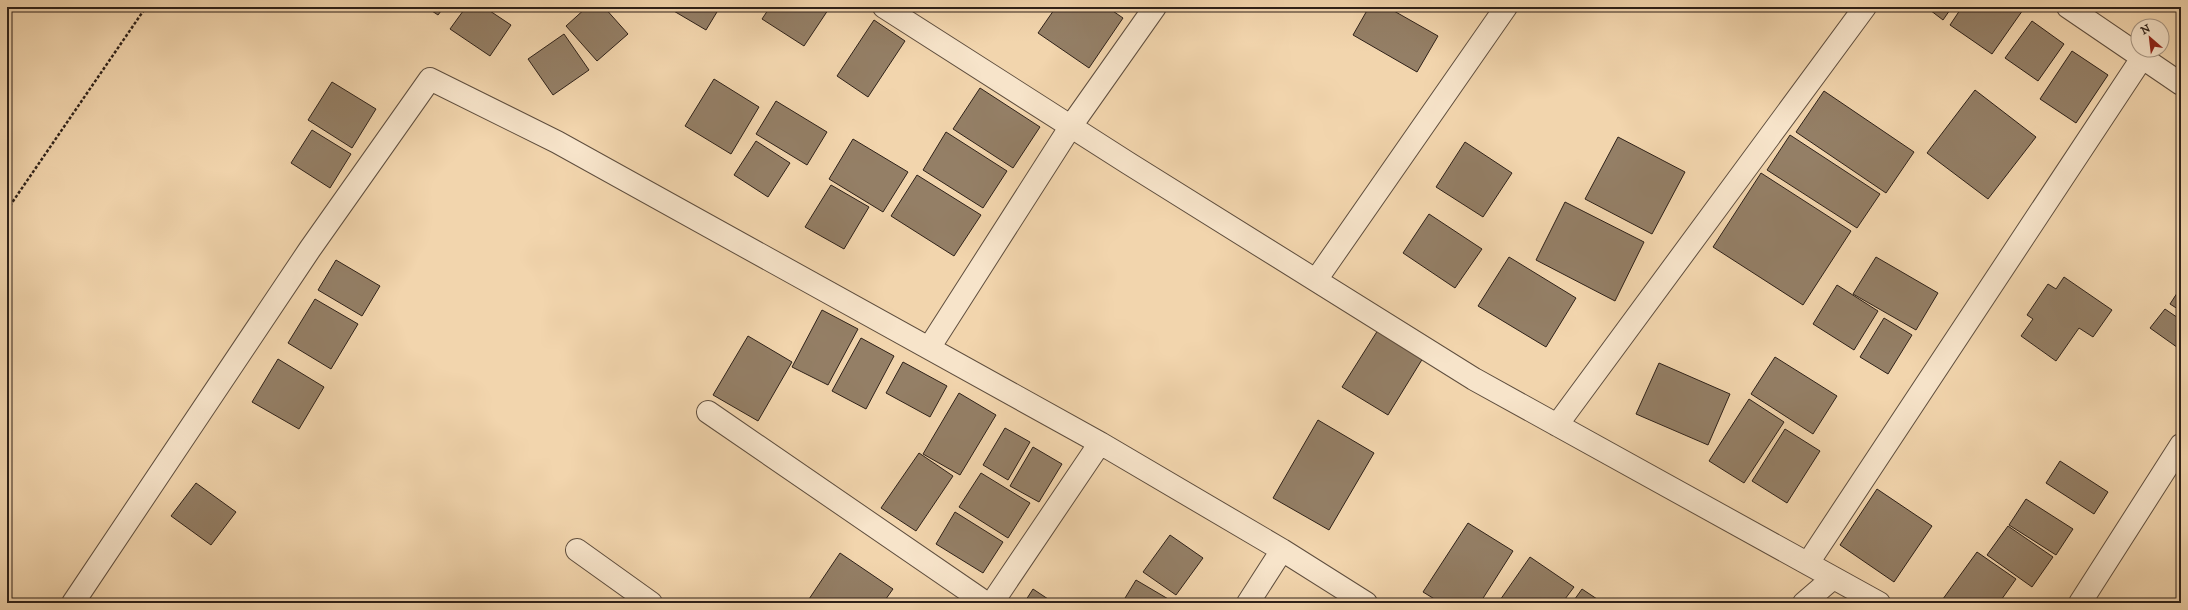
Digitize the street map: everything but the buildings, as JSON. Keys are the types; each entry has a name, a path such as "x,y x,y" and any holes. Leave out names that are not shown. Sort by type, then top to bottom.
{"street":[{"path":"884,7 1474,379 1879,603"},
{"path":"929,348 1071,126 1155,7"},
{"path":"1316,280 1506,7"},
{"path":"1557,425 1865,7"},
{"path":"2068,7 2130,50"},
{"path":"1808,563 2142,58 2181,84"},
{"path":"73,603 310,248 430,79 557,142 1100,443 1282,550 1366,603"},
{"path":"708,412 986,603"},
{"path":"992,603 1100,443"},
{"path":"2080,603 2181,445"},
{"path":"577,550 651,603"},
{"path":"1248,603 1282,550"},
{"path":"1804,603 1833,578"}],"path":[{"path":"7,210 146,7"}]}
